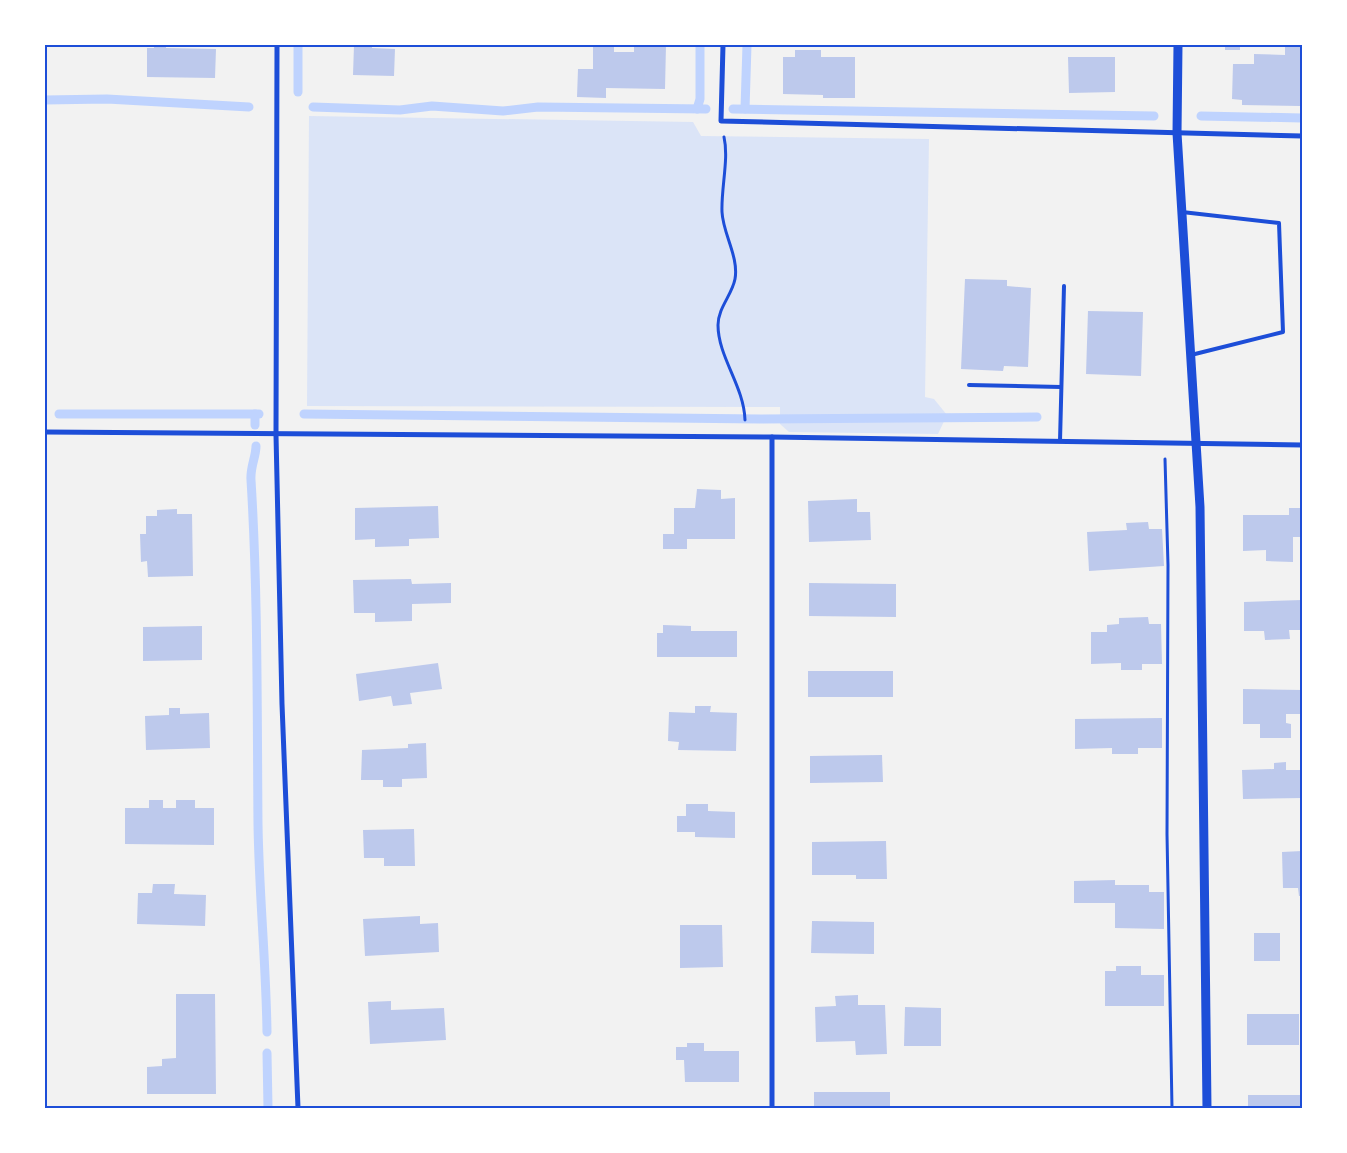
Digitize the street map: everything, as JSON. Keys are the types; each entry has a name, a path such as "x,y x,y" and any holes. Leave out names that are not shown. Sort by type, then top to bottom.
{"street":[{"path":"278,45 276,435 282,704 298,1108"},
{"path":"722,45 721,121 1302,136"},
{"path":"1178,45 1177,133 1198,443 1200,507 1207,1108"},
{"path":"45,432 772,437 1302,445"},
{"path":"772,437 772,1108"}],"lane":[{"path":"1181,212 1280,223 1283,332 1191,355"},
{"path":"1060,441 1064,286"},
{"path":"970,385 1061,387"}],"path":[{"path":"721,121 727,151 722,176 722,211 735,266 735,280 720,314 718,325 720,341 743,399 745,423"},
{"path":"1164,442 1168,565 1167,824 1172,1108"}],"shaded area":[{"path":"309,116 693,122 701,136 929,139 925,397 934,399 947,415 938,434 789,432 780,424 780,407 307,406"}],"building":[{"path":"154,45 166,45 166,48 216,49 215,78 147,77 147,48 154,48"},
{"path":"354,45 372,45 372,48 395,49 394,76 353,75"},
{"path":"593,45 614,45 614,52 634,52 634,45 666,45 665,89 606,88 606,98 577,97 578,69 593,69"},
{"path":"1225,45 1240,45 1240,50 1225,50"},
{"path":"1285,45 1301,45 1300,106 1242,105 1242,100 1232,99 1233,64 1254,64 1254,54 1285,55"},
{"path":"795,50 821,50 821,57 855,57 855,98 823,98 823,95 783,94 783,57 795,57"},
{"path":"1068,57 1115,57 1115,92 1069,93"},
{"path":"965,279 1007,280 1007,286 1031,288 1028,367 1004,366 1003,371 961,369"},
{"path":"1088,311 1143,312 1141,376 1086,374"},
{"path":"697,489 721,490 721,499 735,498 735,539 687,539 687,549 663,549 663,534 674,534 674,508 695,508"},
{"path":"857,499 857,512 870,512 871,540 809,542 808,501"},
{"path":"438,506 439,538 409,539 409,546 375,547 375,539 355,540 355,508"},
{"path":"1289,508 1302,508 1302,537 1293,537 1293,562 1266,561 1266,550 1243,551 1243,515 1289,515"},
{"path":"177,509 177,514 192,514 193,576 148,577 147,561 141,562 140,534 146,534 146,516 157,516 157,510"},
{"path":"1148,522 1149,529 1162,529 1164,566 1089,571 1087,532 1127,530 1126,523"},
{"path":"411,579 412,584 451,583 451,603 412,604 412,621 375,622 375,613 354,613 353,580"},
{"path":"809,583 896,584 896,617 809,616"},
{"path":"1302,600 1302,630 1289,630 1290,639 1265,640 1264,631 1244,631 1244,602"},
{"path":"1148,617 1149,624 1161,624 1162,664 1142,664 1142,670 1121,670 1121,663 1091,664 1091,632 1107,632 1107,625 1119,624 1119,618"},
{"path":"663,625 691,626 691,631 737,631 737,657 657,657 657,633 663,633"},
{"path":"202,626 202,660 143,661 143,627"},
{"path":"438,663 442,689 410,693 412,704 393,706 391,696 359,701 356,674"},
{"path":"808,671 893,671 893,697 808,697"},
{"path":"1243,689 1302,690 1302,714 1286,714 1286,723 1291,724 1291,738 1260,738 1260,724 1243,724"},
{"path":"695,706 711,706 710,712 737,713 736,751 678,750 679,742 668,741 669,712 695,713"},
{"path":"169,708 180,708 180,714 209,713 210,748 146,750 145,716 169,715"},
{"path":"1162,718 1162,748 1138,748 1138,754 1112,754 1112,748 1075,749 1075,719"},
{"path":"426,743 427,778 402,779 402,787 383,787 383,780 361,780 362,750 408,748 408,744"},
{"path":"882,755 883,782 810,783 810,756"},
{"path":"1286,762 1286,770 1302,770 1302,798 1243,799 1242,770 1274,769 1274,763"},
{"path":"149,800 163,800 163,808 176,808 176,800 195,800 195,808 214,808 214,845 125,844 125,808 149,808"},
{"path":"686,804 708,804 708,811 735,812 735,838 695,837 695,832 677,832 677,816 686,816"},
{"path":"414,829 415,866 384,866 384,858 364,858 363,830"},
{"path":"886,841 887,879 856,879 856,875 812,875 812,842"},
{"path":"1302,851 1302,896 1299,896 1298,888 1283,888 1282,852"},
{"path":"1115,880 1115,885 1149,885 1149,892 1164,892 1164,929 1115,928 1115,903 1074,903 1074,881"},
{"path":"153,884 175,884 174,894 206,895 205,926 137,924 138,893 152,893"},
{"path":"420,916 420,924 438,923 439,952 365,956 363,919"},
{"path":"812,921 874,922 874,954 811,953"},
{"path":"680,925 722,925 723,967 680,968"},
{"path":"1254,933 1280,933 1280,961 1254,961"},
{"path":"1116,966 1141,966 1141,975 1164,975 1164,1006 1105,1006 1105,971 1116,971"},
{"path":"176,994 215,994 216,1094 147,1094 147,1067 162,1066 162,1059 176,1058"},
{"path":"858,995 858,1005 885,1005 887,1054 856,1055 855,1041 816,1042 815,1007 836,1006 835,996"},
{"path":"391,1001 391,1010 444,1008 446,1040 370,1044 368,1002"},
{"path":"905,1007 941,1008 941,1046 904,1046"},
{"path":"1247,1014 1299,1014 1299,1045 1247,1045"},
{"path":"687,1043 704,1043 704,1051 739,1051 739,1082 685,1082 684,1060 676,1060 676,1047 687,1047"},
{"path":"814,1092 890,1092 890,1108 814,1108"},
{"path":"1248,1095 1302,1095 1302,1108 1248,1108"}],"waterway":[{"path":"298,45 298,92"},
{"path":"697,109 700,99 700,45"},
{"path":"745,109 747,45"},
{"path":"45,100 107,99 249,107"},
{"path":"313,107 400,110 432,106 503,111 538,107 706,109"},
{"path":"733,109 1154,116"},
{"path":"1201,116 1302,118"},
{"path":"59,414 259,414"},
{"path":"255,414 255,425"},
{"path":"304,414 760,419 1037,417"},
{"path":"256,446 251,480 256,609 259,850 267,1032"},
{"path":"267,1053 268,1108"}]}
